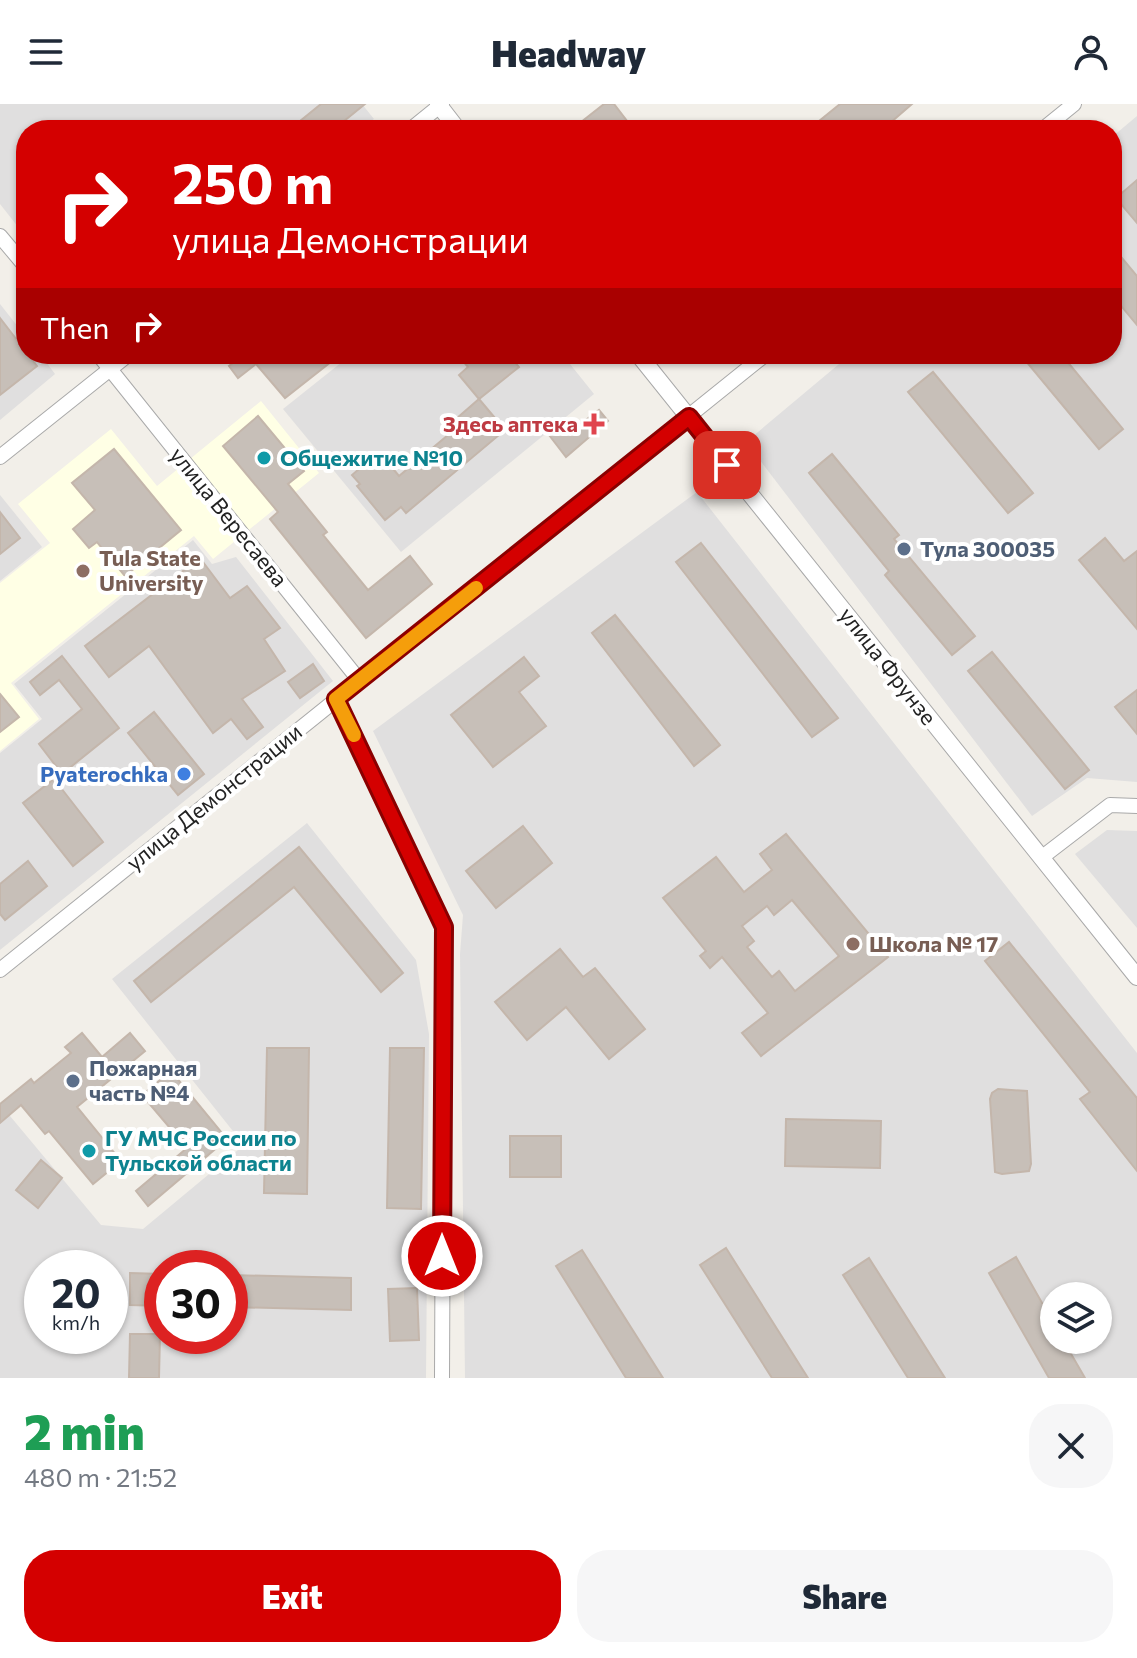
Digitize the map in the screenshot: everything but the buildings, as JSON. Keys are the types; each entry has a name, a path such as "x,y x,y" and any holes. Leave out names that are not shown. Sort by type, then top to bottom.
{"street":[{"path":"1054,120 1074,104"},
{"path":"422,120 440,105"},
{"path":"0,236 16,255"},
{"name":"улица Вересаева","path":"106,364 359,680"},
{"path":"0,457 116,364"},
{"name":"улица Фрунзе","path":"646,364 1137,977"},
{"name":"улица Демонстрации","path":"0,970 754,364"},
{"path":"336,699 444,927 442,1378"},
{"path":"1041,858 1110,805 1137,806"}],"shaded area":[{"path":"0,104 362,104 374,119 16,120 16,224 0,204"},
{"path":"1137,116 1137,782 1087,778 1032,816 746,442 839,364 1122,364 1122,129"},
{"path":"0,304 16,324 16,364 48,364 55,374 0,420"},
{"path":"339,364 570,364 594,394 401,552 283,409"},
{"name":"Tula State University","path":"261,401 319,473 213,559 194,536 11,683 39,719 0,751 0,583 50,543 18,504 111,429 157,486"},
{"path":"697,492 1137,1053 1137,1378 465,1378 460,954 463,915 373,731"},
{"path":"0,495 42,547 0,581"},
{"path":"193,540 212,564 236,557 333,681 0,950 0,753 42,719 14,684"},
{"path":"307,823 416,960 429,1034 426,1378 0,1378 0,1104 101,1225 143,1229 244,1145 112,979"},
{"path":"1107,830 1137,831 1137,928 1075,854"}],"slow traffic":[{"path":"354,735 336,699 476,588"}],"place":[{"name":"Здесь аптека","path":"594,424"},
{"name":"Общежитие №10","path":"264,458"},
{"name":"Тула 300035","path":"904,549"},
{"name":"Tula State University","path":"83,571"},
{"name":"Pyaterochka","path":"184,774"},
{"name":"Школа № 17","path":"853,944"},
{"name":"Пожарная часть №4","path":"73,1081"},
{"name":"ГУ МЧС России по Тульской области","path":"89,1151"}],"route":[{"path":"442,1256 444,927 336,699 689,417 727,465"}]}
